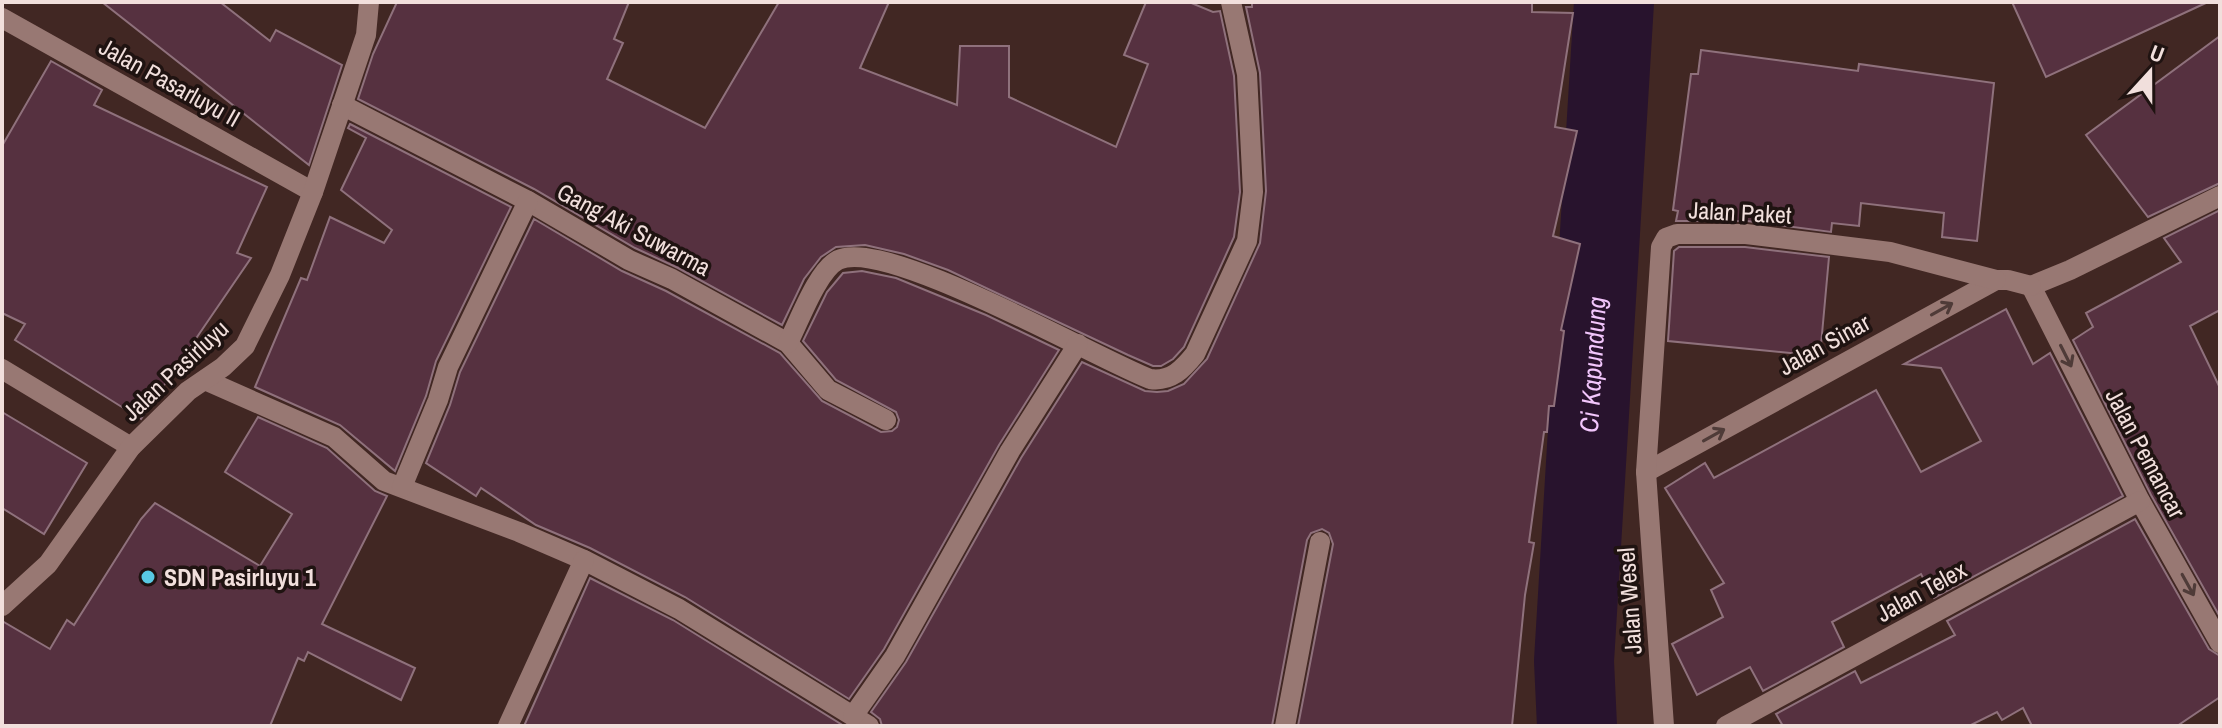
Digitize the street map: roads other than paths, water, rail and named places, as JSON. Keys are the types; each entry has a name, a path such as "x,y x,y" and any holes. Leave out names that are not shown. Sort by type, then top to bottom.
{"street":[{"name":"Jalan Pasirluyu","path":"2,606 48,564 131,447 188,391 245,346 280,275 313,192 366,35 369,2"},
{"path":"788,343 824,272 839,260 856,257 904,268 988,302 1143,376 1157,380 1169,378 1185,367 1195,354 1247,241 1253,192 1247,74 1231,2"},
{"name":"Jalan Pasarluyu II","path":"2,18 313,192"},
{"name":"Gang Aki Suwarma","path":"342,105 528,201 629,260 672,279 788,343 828,390 886,420"},
{"path":"1996,280 2031,286 2220,196"},
{"path":"402,487 438,400 448,367 528,201"},
{"name":"Jalan Paket","path":"1646,472 1661,247 1671,236 1746,234 1890,252 1996,280"},
{"name":"Jalan Sinar","path":"1646,472 1996,280"},
{"name":"Jalan Pemancar","path":"2031,286 2140,501 2220,643"},
{"path":"205,380 334,437 384,481 584,560 679,609 861,721 1010,451 1078,344"},
{"path":"2,369 131,447"},
{"name":"Jalan Wesel","path":"1646,472 1664,726"},
{"name":"Jalan Telex","path":"1726,726 2140,501"},
{"path":"1285,726 1320,542"},
{"path":"508,726 584,560"}],"waterway":[{"name":"Ci Kapundung","path":"1577,726 1574,661 1614,2"}],"place":[{"name":"SDN Pasirluyu 1","path":"148,577"}]}
